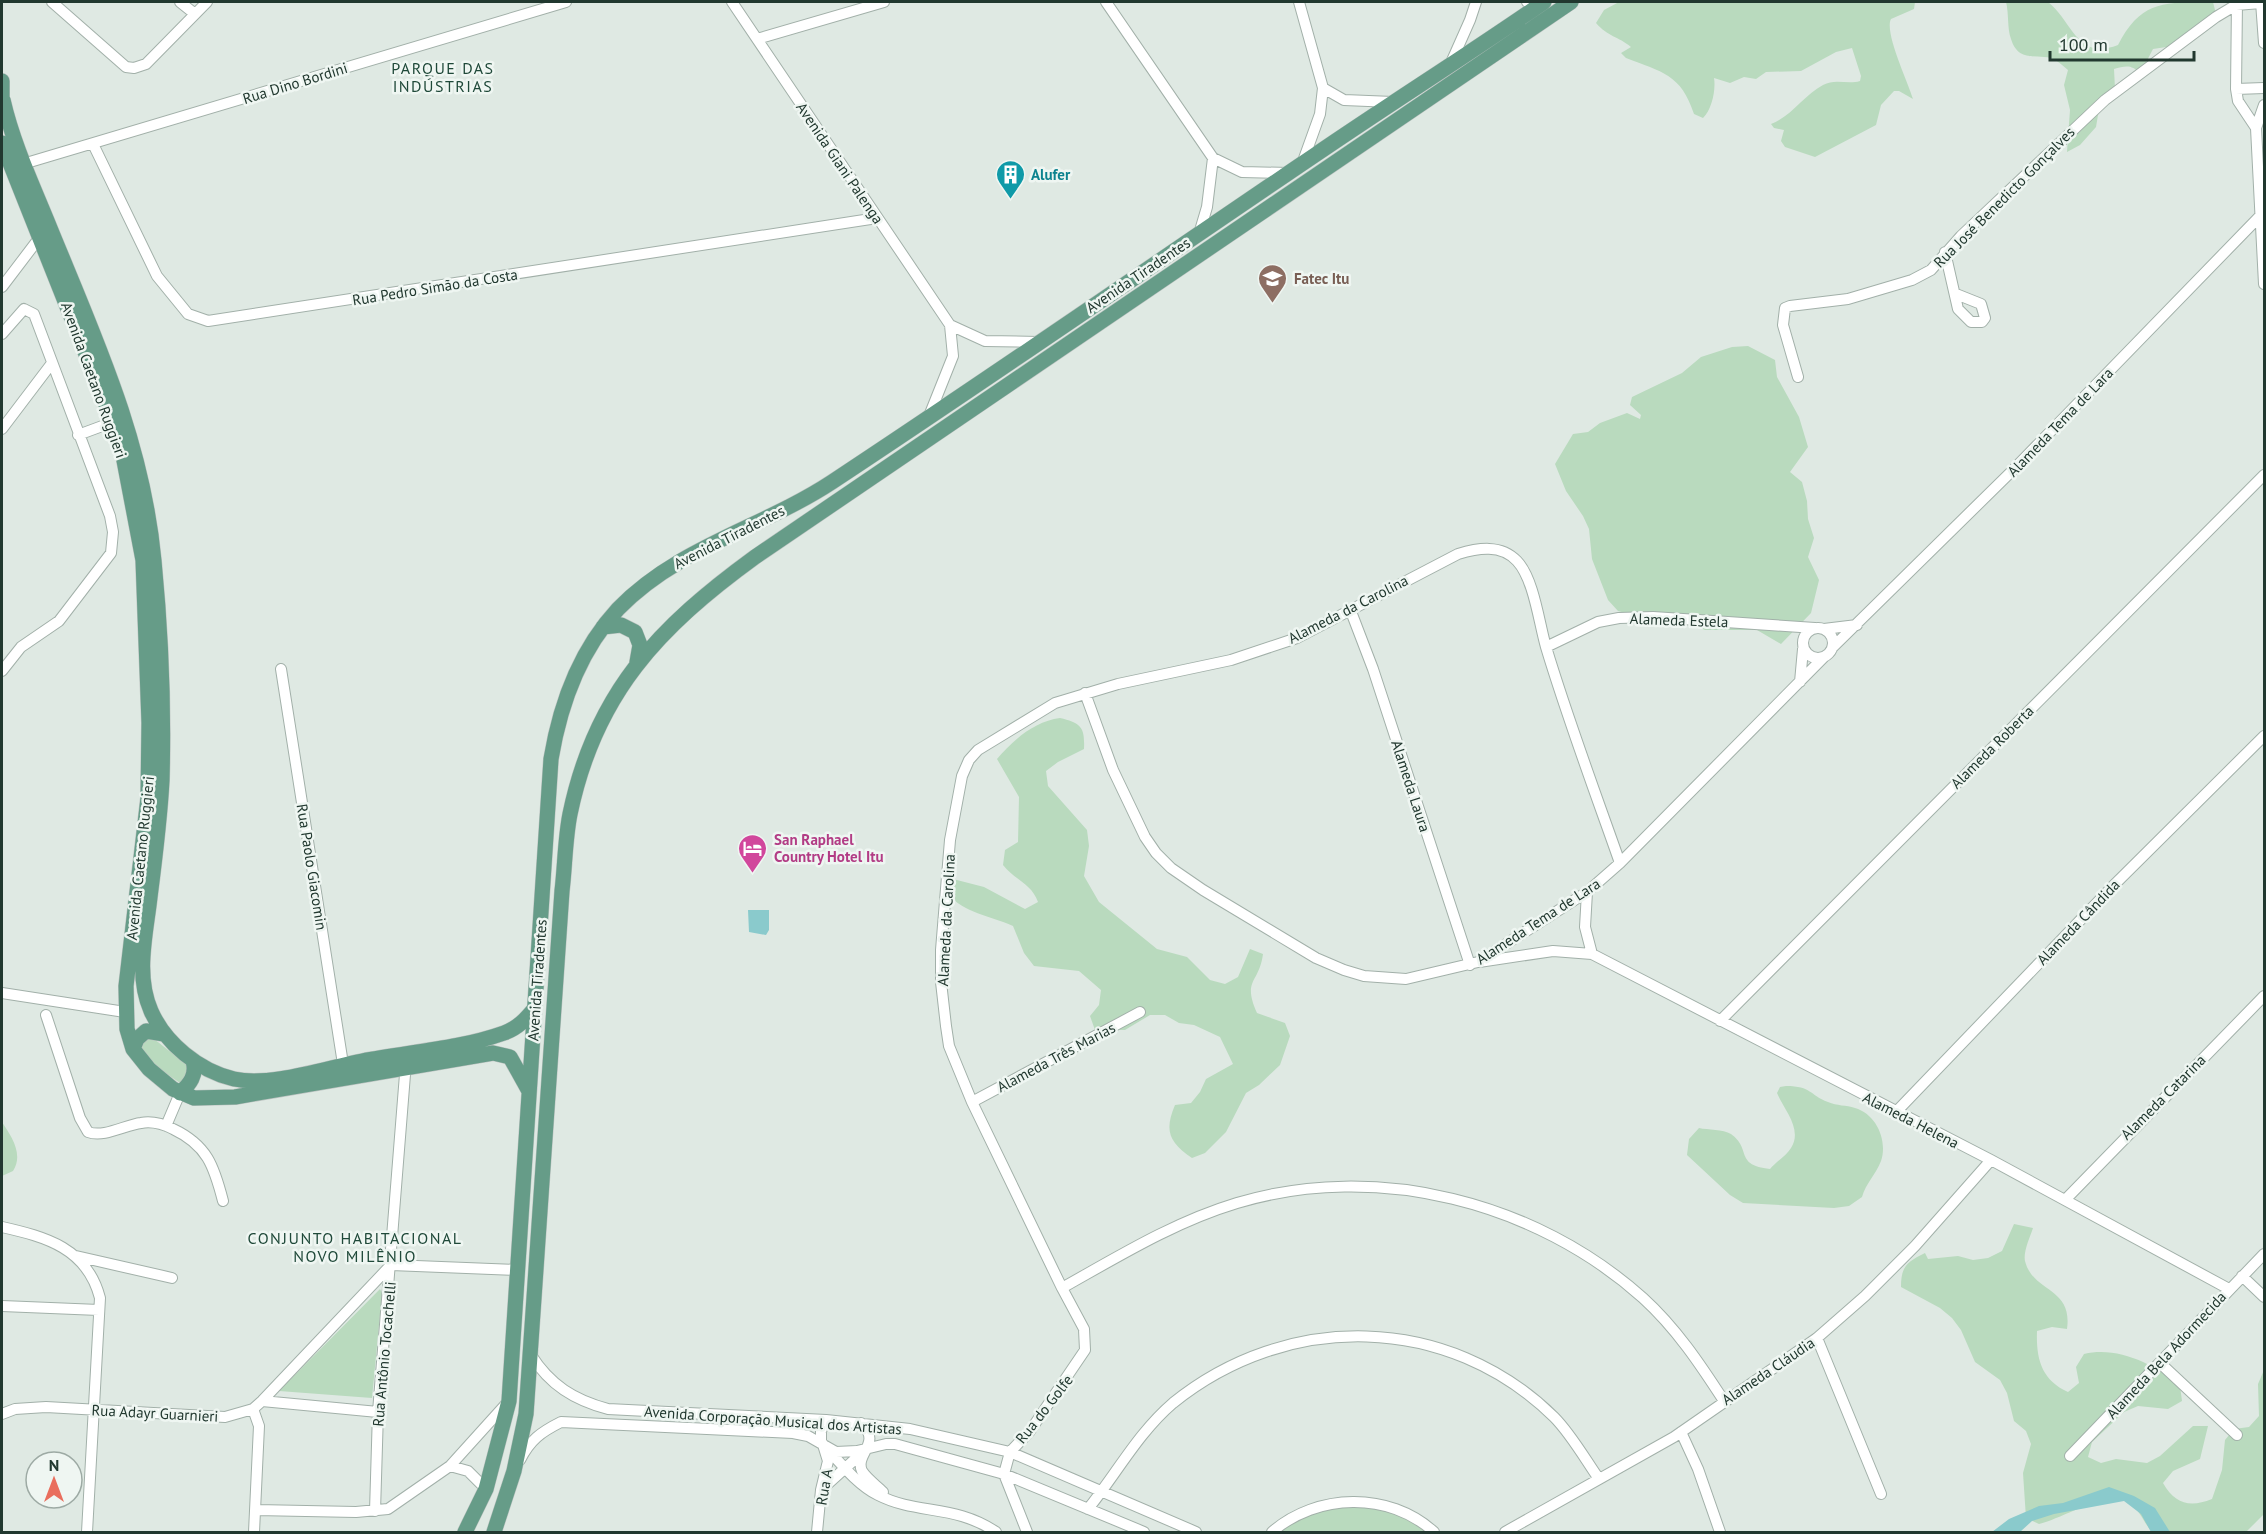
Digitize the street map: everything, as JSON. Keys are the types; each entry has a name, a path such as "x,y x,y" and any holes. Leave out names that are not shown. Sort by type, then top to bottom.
{"main road":[{"name":"Avenida Tiradentes","path":"465,1533 486,1489 509,1401 550,759 561,712 579,668 603,627 641,589 671,566 818,491 1449,66 1538,2"},
{"name":"Avenida Tiradentes","path":"494,1533 514,1471 526,1414 562,891 570,815 585,762 601,720 637,662 683,612 755,557 1570,2"},
{"name":"Avenida Caetano Ruggieri","path":"2,81 2,101 23,164 122,407 146,501 154,559 160,650 162,780 143,978 152,1013 164,1034 193,1060 232,1079 286,1076 343,1064 493,1053 510,1057"},
{"name":"Avenida Caetano Ruggieri","path":"2,143 113,422 124,460 143,560 149,723 148,798 125,1012 133,1049 148,1069 180,1093 194,1098 214,1100 406,1060 517,1028"},
{"path":"603,627 621,625 636,632 640,645 637,662"},
{"path":"529,1090 510,1057 511,1038 535,1008"},
{"path":"133,1049 137,1039 146,1031 164,1034"},
{"path":"180,1093 192,1081 195,1068 193,1060"}],"street":[{"path":"52,2 126,67 134,68 146,64 207,2"},
{"path":"180,2 195,14"},
{"name":"Rua Dino Bordini","path":"23,164 566,2"},
{"name":"Avenida Giani Palenga","path":"732,2 950,325"},
{"path":"757,39 884,2"},
{"path":"1106,2 1213,159 1242,172 1295,169 1320,114 1323,88 1299,2"},
{"path":"1449,66 1476,2"},
{"path":"2256,128 2238,101 2235,89 2237,3 2261,2 2265,43"},
{"name":"Rua José Benedicto Gonçalves","path":"1798,377 1783,325 1785,308 1848,300 1889,288 1931,270 1945,252 2104,100 2237,3"},
{"path":"1323,88 1344,100 1393,102"},
{"path":"2235,89 2265,88"},
{"path":"2265,105 2256,128 2265,284"},
{"name":"Rua Pedro Simão da Costa","path":"93,144 157,276 188,314 208,321 877,218"},
{"path":"1199,234 1207,207 1213,159"},
{"name":"Alameda Tema de Lara","path":"1085,693 1113,770 1145,837 1171,868 1316,958 1344,970 1364,976 1406,979 1474,963 1587,892 1620,863 1832,648 2014,469 2260,216"},
{"path":"2,287 40,237"},
{"path":"1945,252 1956,294"},
{"path":"2,334 19,312 30,310 34,314 110,516 113,532 111,553 59,621 21,647 2,671"},
{"path":"929,417 953,357 950,325 985,341 1039,342"},
{"path":"2,429 52,363"},
{"path":"78,435 113,422"},
{"name":"Alameda Roberta","path":"1720,1021 2265,475"},
{"name":"Alameda da Carolina","path":"1062,1288 972,1102 949,1046 941,982 950,840 962,777 969,760 978,750 1055,703 1085,693 1231,660 1297,638 1458,554 1478,548 1491,548 1506,552 1517,561 1527,576 1546,647 1620,863"},
{"name":"Alameda Laura","path":"1350,609 1474,963"},
{"name":"Alameda Estela","path":"1546,647 1598,622 1619,618 1820,628"},
{"path":"1782,625 1803,644 1812,657 1824,657"},
{"path":"1800,682 1803,644 1809,630 1857,625"},
{"path":"1820,628 1832,637 1832,648"},
{"name":"Rua Paolo Giacomin","path":"281,669 343,1064"},
{"name":"Alameda Cândida","path":"1896,1112 2116,883 2265,736"},
{"path":"1587,892 1585,927 1592,954"},
{"name":"Alameda Helena","path":"1474,963 1553,951 1592,954 1991,1160 2229,1289"},
{"path":"2,993 125,1012"},
{"name":"Alameda Catarina","path":"2065,1200 2265,996"},
{"name":"Alameda Três Marias","path":"972,1102 1140,1012"},
{"path":"46,1016 80,1118 87,1132 100,1133 144,1122 166,1126 192,1138 209,1159 223,1201"},
{"name":"Rua Antônio Tocachelli","path":"375,1511 378,1412 406,1060"},
{"path":"166,1126 180,1093"},
{"name":"Alameda Cláudia","path":"1505,1533 1681,1432 1817,1338 1865,1296 1915,1246 1991,1160"},
{"path":"1062,1288 1165,1231 1239,1203 1274,1194 1341,1188 1412,1192 1501,1212 1539,1227 1590,1257 1644,1299 1690,1348 1724,1401"},
{"path":"2,1227 39,1236 62,1246 95,1279 100,1298 92,1409 87,1533"},
{"name":"Alameda Bela Adormecida","path":"2070,1456 2265,1254"},
{"path":"74,1256 172,1278"},
{"path":"391,1265 518,1269"},
{"name":"Rua Adayr Guarnieri","path":"2,1414 15,1409 46,1407 225,1417 253,1409 391,1265"},
{"path":"2242,1276 2265,1297"},
{"name":"Rua do Golfe","path":"1004,1474 1010,1452 1030,1431 1085,1350 1084,1329 1062,1288"},
{"path":"2,1302 99,1310"},
{"path":"1088,1509 1143,1432 1172,1404 1198,1385 1232,1365 1268,1350 1295,1342 1348,1336 1412,1341 1479,1365 1514,1386 1555,1418 1599,1479"},
{"path":"1817,1338 1881,1494"},
{"name":"Avenida Corporação Musical dos Artistas","path":"531,1355 557,1387 581,1401 599,1406 826,1420 910,1429 1010,1452 1196,1533"},
{"path":"2160,1363 2237,1435"},
{"path":"262,1401 378,1412"},
{"path":"256,1510 375,1511 388,1509 450,1466 509,1401"},
{"path":"598,1422 599,1406"},
{"path":"253,1409 259,1426 254,1533"},
{"path":"826,1420 821,1431 821,1442 878,1496 908,1505 962,1515 982,1523 996,1533"},
{"name":"Avenida Corporação Musical dos Artistas","path":"514,1471 531,1441 542,1431 561,1422 793,1433 821,1442 836,1452 857,1452 868,1447 895,1444 1004,1474 1144,1533"},
{"path":"861,1423 869,1434 868,1447 861,1460 862,1470 889,1499"},
{"path":"1681,1432 1698,1469 1720,1533"},
{"name":"Rua A","path":"817,1533 821,1490 828,1461 821,1442"},
{"path":"821,1490 868,1447"},
{"path":"450,1466 475,1476 486,1489"},
{"path":"1004,1474 1027,1533"},
{"path":"1272,1533 1287,1520 1322,1505 1359,1501 1396,1509 1434,1533"}],"green space":[{"path":"1619,2 1915,2 1914,9 1891,19 1890,25 1894,46 1913,99 1899,91 1894,91 1881,105 1876,125 1815,157 1785,147 1781,141 1784,130 1774,128 1771,124 1785,116 1823,85 1832,82 1860,81 1861,76 1852,48 1836,52 1801,71 1766,72 1756,79 1744,77 1730,83 1714,78 1713,99 1703,118 1694,114 1683,90 1676,82 1660,71 1626,58 1621,53 1631,47 1596,23 1604,10"},
{"path":"2006,2 2048,2 2084,44 2104,49 2118,45 2136,19 2156,7 2181,2 2213,2 2216,14 2173,46 2153,49 2140,74 2128,67 2114,69 2115,89 2099,109 2096,127 2080,145 2067,152 2070,110 2064,85 2068,70 2051,58 2024,55 2017,50 2010,35"},
{"path":"1748,346 1775,360 1777,377 1799,417 1808,447 1790,472 1802,482 1807,501 1808,519 1814,538 1808,557 1819,580 1811,613 1781,644 1757,630 1705,630 1678,618 1633,615 1618,611 1608,600 1592,559 1589,529 1566,491 1555,464 1573,434 1588,432 1600,423 1627,413 1640,419 1641,415 1630,405 1632,397 1682,373 1701,357 1732,347"},
{"path":"1060,718 1080,727 1084,736 1084,749 1046,771 1048,786 1087,830 1089,846 1084,876 1099,902 1157,949 1187,957 1210,980 1225,984 1238,977 1250,949 1263,954 1251,987 1253,1002 1257,1013 1285,1023 1290,1036 1280,1065 1259,1085 1246,1093 1226,1132 1205,1153 1192,1158 1174,1141 1169,1129 1170,1122 1175,1105 1191,1103 1200,1092 1206,1079 1233,1064 1220,1037 1194,1025 1179,1023 1165,1015 1150,1015 1125,1030 1095,1030 1090,1016 1099,1005 1101,990 1079,971 1034,966 1024,953 1013,926 969,910 947,893 953,879 984,887 1025,909 1038,902 1031,890 1003,865 1005,850 1018,842 1019,797 997,759 1025,732 1042,723"},
{"path":"153,1038 191,1070 180,1083 154,1065 141,1049 144,1040"},
{"path":"1780,1087 1806,1089 1828,1102 1862,1111 1879,1129 1883,1145 1881,1161 1862,1197 1849,1206 1834,1208 1743,1203 1730,1195 1687,1155 1689,1139 1699,1128 1720,1130 1728,1132 1737,1140 1747,1160 1752,1164 1770,1169 1789,1151 1794,1141 1794,1127 1777,1093"},
{"path":"2,1122 15,1145 17,1158 13,1171 2,1176"},
{"path":"2014,1224 2033,1228 2026,1249 2025,1261 2029,1271 2036,1279 2058,1297 2067,1315 2067,1329 2052,1327 2037,1331 2039,1359 2046,1375 2052,1381 2068,1392 2079,1383 2076,1367 2084,1354 2097,1352 2135,1359 2159,1371 2180,1386 2182,1401 2168,1409 2138,1406 2124,1412 2092,1442 2088,1457 2101,1463 2116,1459 2147,1463 2160,1456 2193,1426 2208,1426 2200,1459 2173,1471 2163,1483 2173,1496 2184,1502 2197,1503 2212,1499 2222,1470 2225,1440 2234,1429 2249,1427 2259,1416 2258,1384 2264,1370 2264,1514 2246,1532 2152,1532 2133,1506 2120,1500 2097,1502 2039,1524 2026,1518 2023,1473 2031,1444 2026,1431 2014,1421 2007,1393 2000,1380 1975,1362 1961,1330 1952,1318 1940,1308 1901,1287 1904,1269 1909,1262 1919,1256 1925,1253 1928,1259 1958,1256 1973,1260 1988,1258 2002,1251"},
{"path":"380,1289 382,1293 372,1398 279,1391"},
{"path":"1359,1505 1395,1513 1428,1532 1279,1532 1307,1515"}],"water":[{"path":"748,910 769,910 769,930 766,935 749,932"},
{"path":"2109,1487 2134,1496 2155,1508 2170,1532 2151,1532 2141,1514 2124,1501 2054,1514 2032,1521 2020,1532 1992,1532 2009,1519 2039,1506 2063,1503"}],"place":[{"name":"Alufer","path":"1010,200"},
{"name":"Fatec Itu","path":"1273,304"},
{"name":"San Raphael Country Hotel Itu","path":"753,874"}],"district":[{"name":"PARQUE DAS INDÚSTRIAS","path":"443,77"},
{"name":"CONJUNTO HABITACIONAL NOVO MILÊNIO","path":"355,1247"}]}
